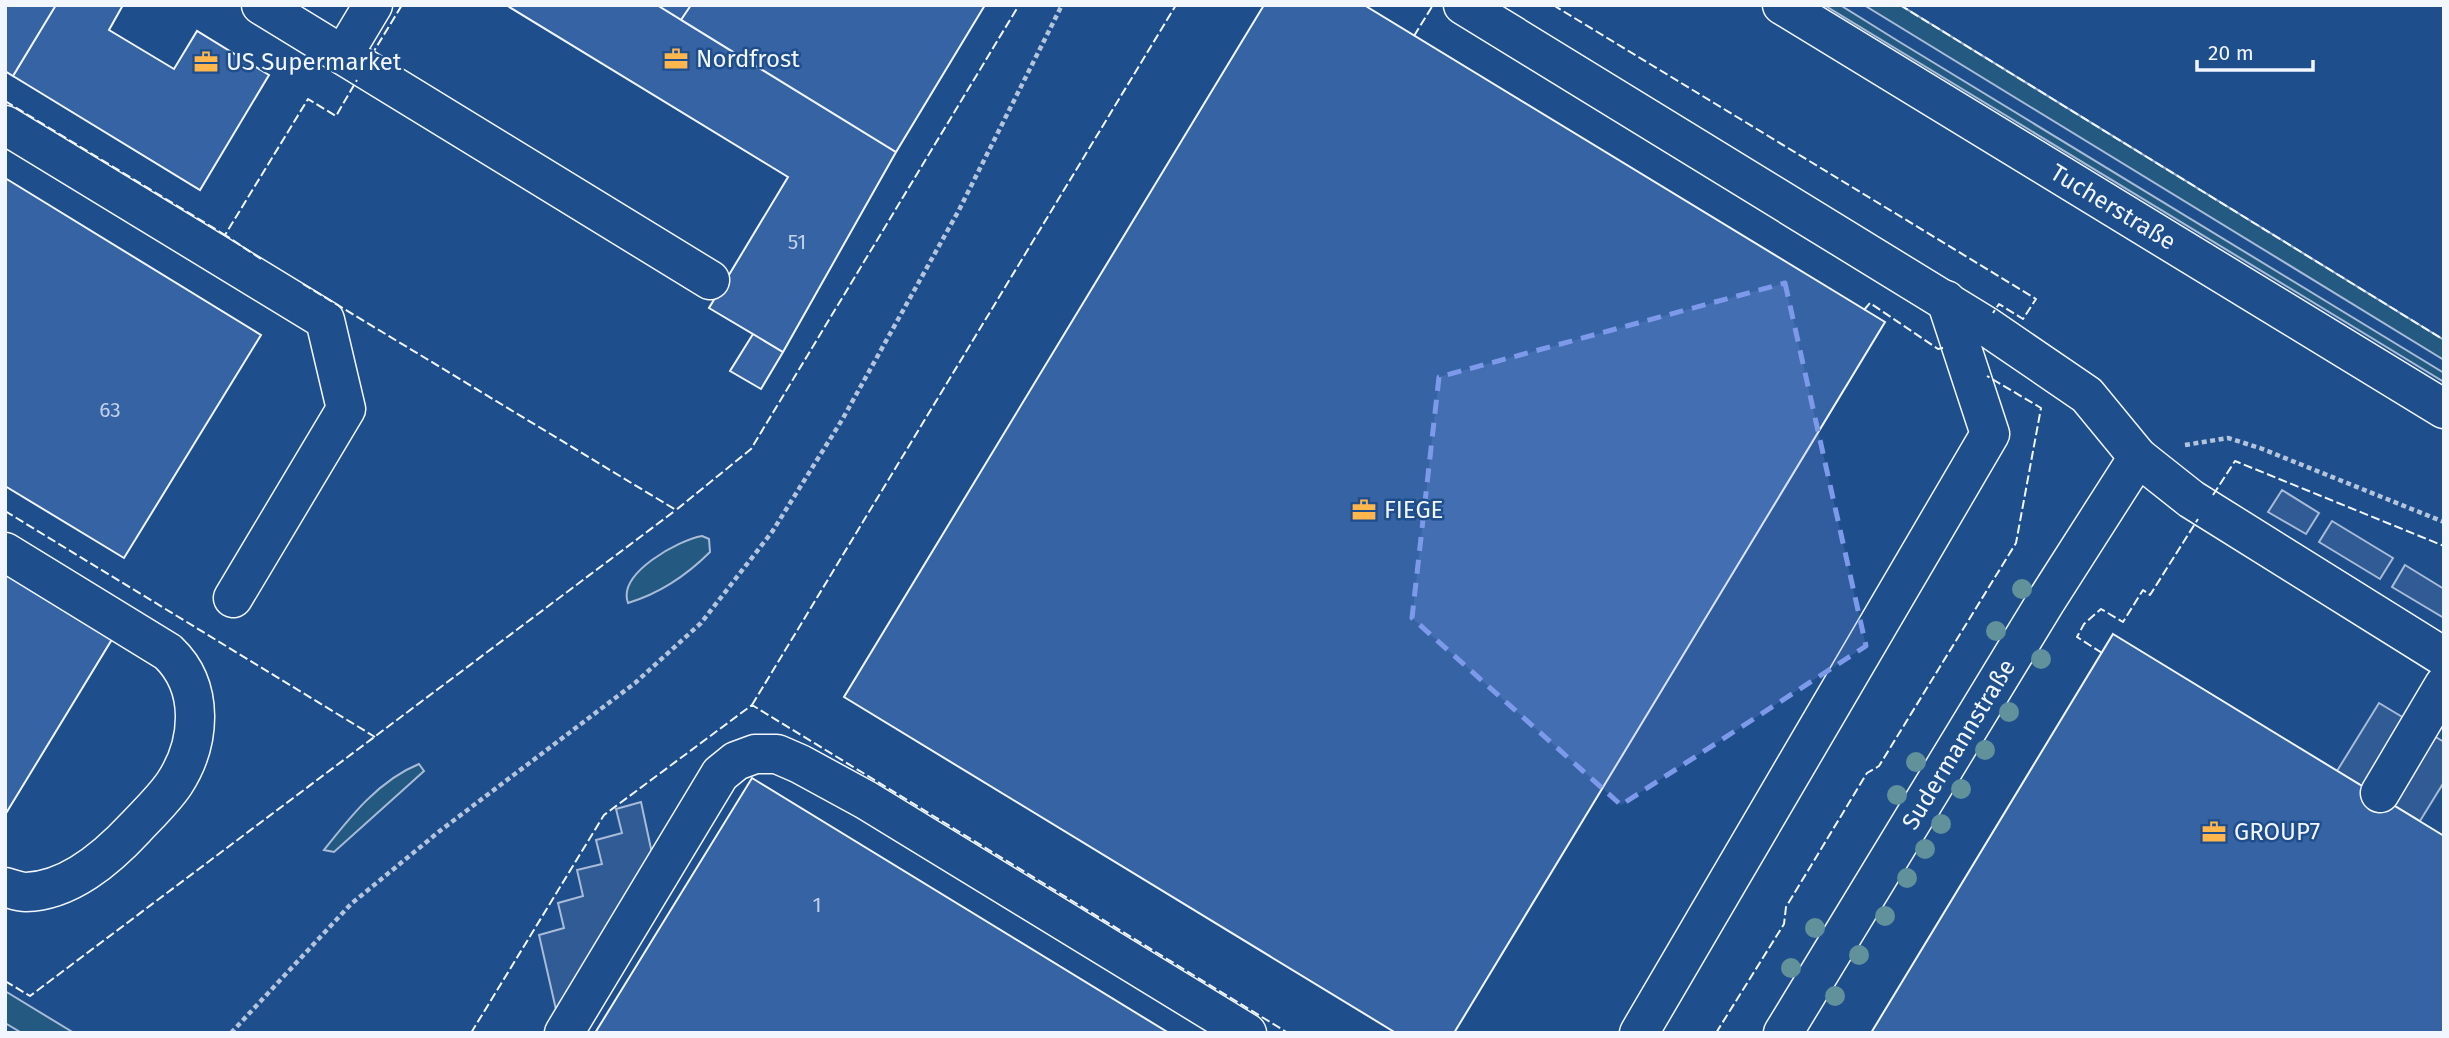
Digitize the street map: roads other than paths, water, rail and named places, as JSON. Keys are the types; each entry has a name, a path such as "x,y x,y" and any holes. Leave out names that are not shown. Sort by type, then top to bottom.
{"main road":[{"path":"261,5 710,280"},
{"path":"343,55 373,5"},
{"path":"1463,5 1946,300 2087,396 2138,457 2191,499 2444,657"},
{"name":"Tucherstraße","path":"1783,5 2444,409"},
{"path":"5,125 325,320 346,409 233,598"},
{"path":"1639,1033 1990,434 1946,300"},
{"name":"Sudermannstraße","path":"1783,1033 2046,601 2138,457"},
{"path":"5,552 168,652 180,663 188,679 197,715 186,760 174,784 121,843 85,872 65,882 25,892 5,887"},
{"path":"2380,793 2444,685"},
{"path":"564,1033 720,775 736,761 755,754 777,754 866,800 1247,1033"}],"place":[{"name":"Nordfrost","path":"676,59"},
{"name":"US Supermarket","path":"206,62"},
{"name":"FIEGE","path":"1364,510"},
{"name":"GROUP7","path":"2214,832"}]}
